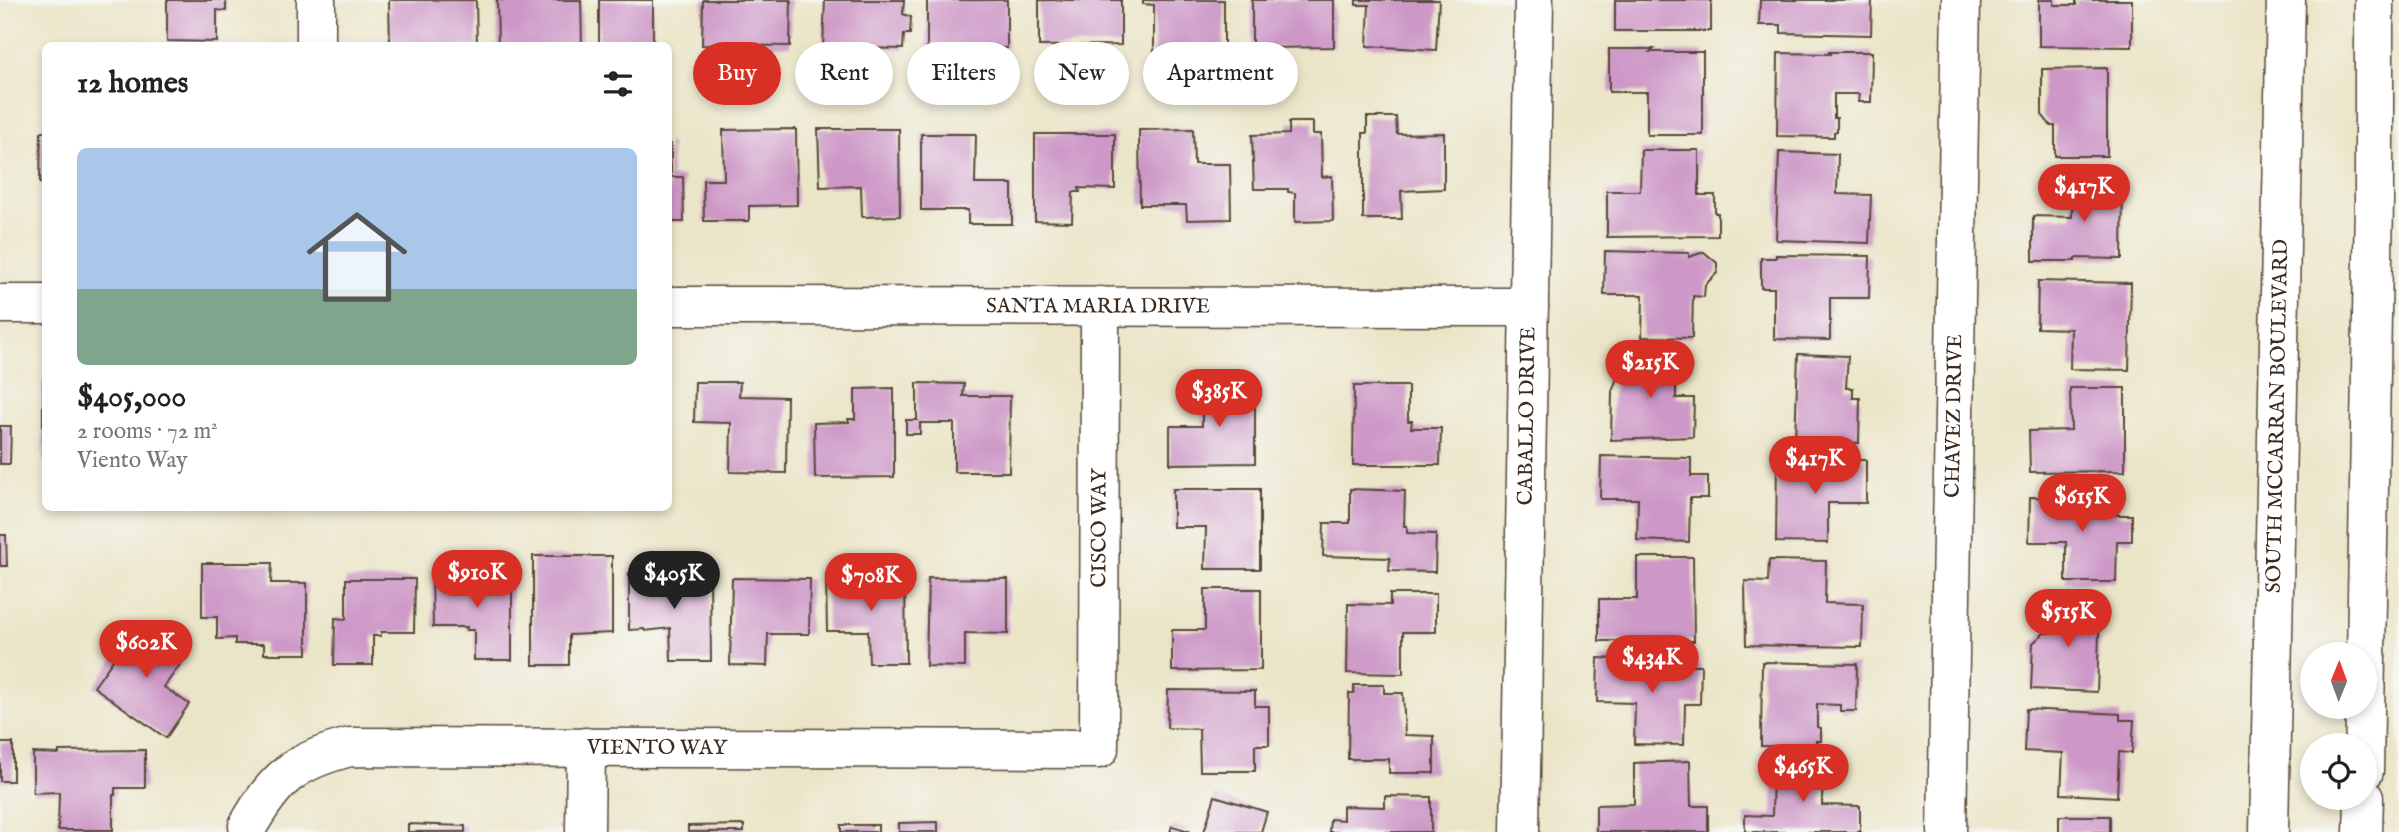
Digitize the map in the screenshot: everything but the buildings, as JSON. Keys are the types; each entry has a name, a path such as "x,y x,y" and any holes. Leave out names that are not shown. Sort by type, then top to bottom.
{"street":[{"path":"316,0 316,42"},
{"name":"CABALLO DRIVE","path":"1520,832 1534,0"},
{"name":"CHAVEZ DRIVE","path":"1947,832 1961,0"},
{"name":"SOUTH MCCARRAN BOULEVARD","path":"2269,832 2286,0"},
{"path":"2365,733 2374,201 2374,0"},
{"path":"0,304 42,304"},
{"name":"SANTA MARIA DRIVE","path":"672,306 1528,307"},
{"name":"CISCO WAY","path":"1099,749 1100,306"},
{"name":"VIENTO WAY","path":"248,826 266,795 290,771 319,755 350,747 1099,749"},
{"path":"586,747 586,832"},
{"path":"2363,832 2364,810"}]}
